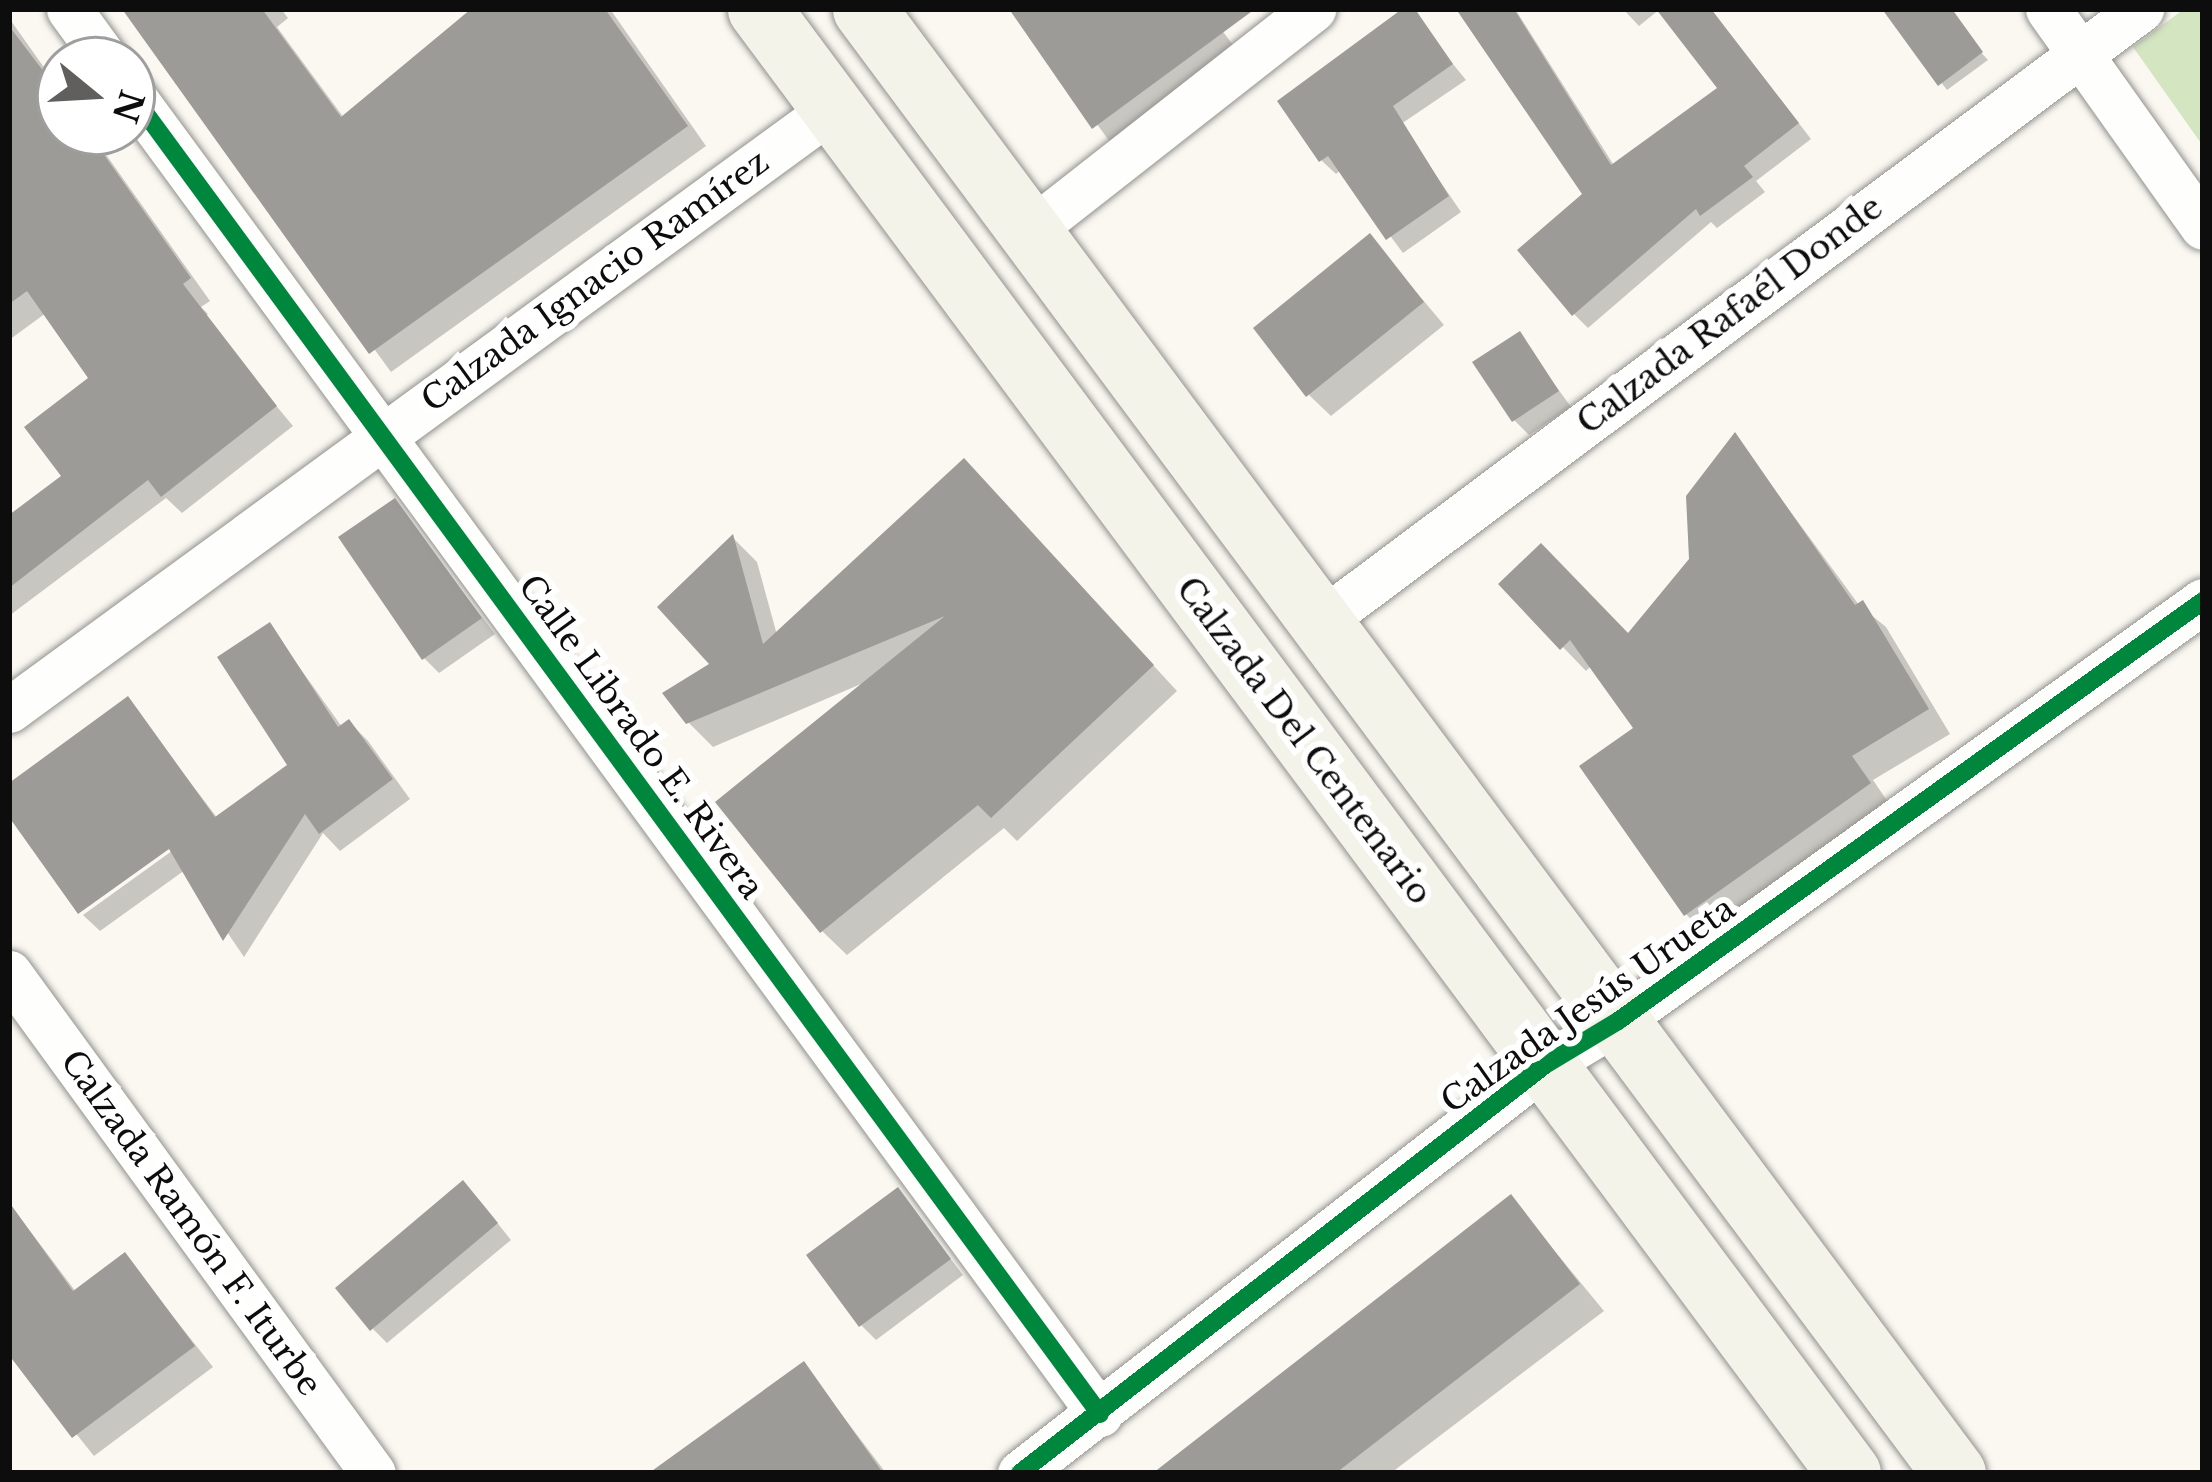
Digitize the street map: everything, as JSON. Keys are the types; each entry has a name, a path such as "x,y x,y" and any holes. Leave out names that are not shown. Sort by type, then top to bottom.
{"main road":[{"name":"Calzada Del Centenario","path":"759,9 1849,1473"},
{"path":"864,9 1954,1473"}],"street":[{"path":"68,9 88,36"},
{"path":"1030,231 1313,9"},
{"path":"2048,9 2203,227"},
{"name":"Calzada Rafaél Donde","path":"1320,622 2141,9"},
{"name":"Calzada Ignacio Ramírez","path":"9,710 832,108"},
{"name":"Calle Librado E. Rivera","path":"156,128 1100,1414"},
{"name":"Calzada Jesús Urueta","path":"1020,1473 1545,1065 1618,1021 2203,601"},
{"name":"Calzada Ramón F. Iturbe","path":"9,974 373,1473"}],"green space":[{"path":"2184,9 2203,9 2203,146 2133,47"}],"building":[{"path":"122,9 262,9 341,117 471,9 605,9 688,126 369,354 156,56 156,36 141,36"},
{"path":"1009,9 1255,9 1092,129"},
{"path":"1402,9 1415,9 1453,64 1393,106 1449,196 1386,240 1328,156 1319,162 1277,101"},
{"path":"1456,9 1514,9 1611,165 1717,88 1656,9 1711,9 1799,123 1744,166 1753,177 1700,216 1696,209 1572,316 1517,250 1582,194"},
{"path":"1882,9 1952,9 1983,52 1938,86"},
{"path":"9,26 36,61 36,156 105,156 191,278 183,284 277,406 161,497 148,480 9,588 9,515 61,476 24,427 88,378 27,291 9,304"},
{"path":"1370,233 1424,302 1306,397 1253,328"},
{"path":"1520,331 1559,391 1512,422 1472,362"},
{"path":"1735,432 1855,605 1863,600 1929,709 1852,756 1871,783 1684,916 1579,766 1633,728 1570,640 1560,650 1498,584 1541,543 1628,633 1689,559 1686,496"},
{"path":"964,458 1154,665 991,818 978,805 820,933 715,802 945,616 686,724 662,693 709,664 657,607 733,534 763,644"},
{"path":"395,498 482,618 422,660 338,537"},
{"path":"270,622 338,727 349,719 393,779 319,834 305,814 223,941 169,849 78,914 9,817 9,783 128,696 215,817 287,765 217,657"},
{"path":"463,1180 498,1223 370,1331 335,1288"},
{"path":"898,1187 951,1259 859,1327 806,1255"},
{"path":"1511,1194 1580,1284 1336,1473 1153,1473"},
{"path":"9,1202 73,1291 125,1252 195,1346 72,1438 9,1355"},
{"path":"804,1361 883,1473 649,1473"}],"cycle path":[{"path":"156,128 1100,1414"},
{"path":"1020,1473 1545,1065 1618,1021 2203,601"}]}
